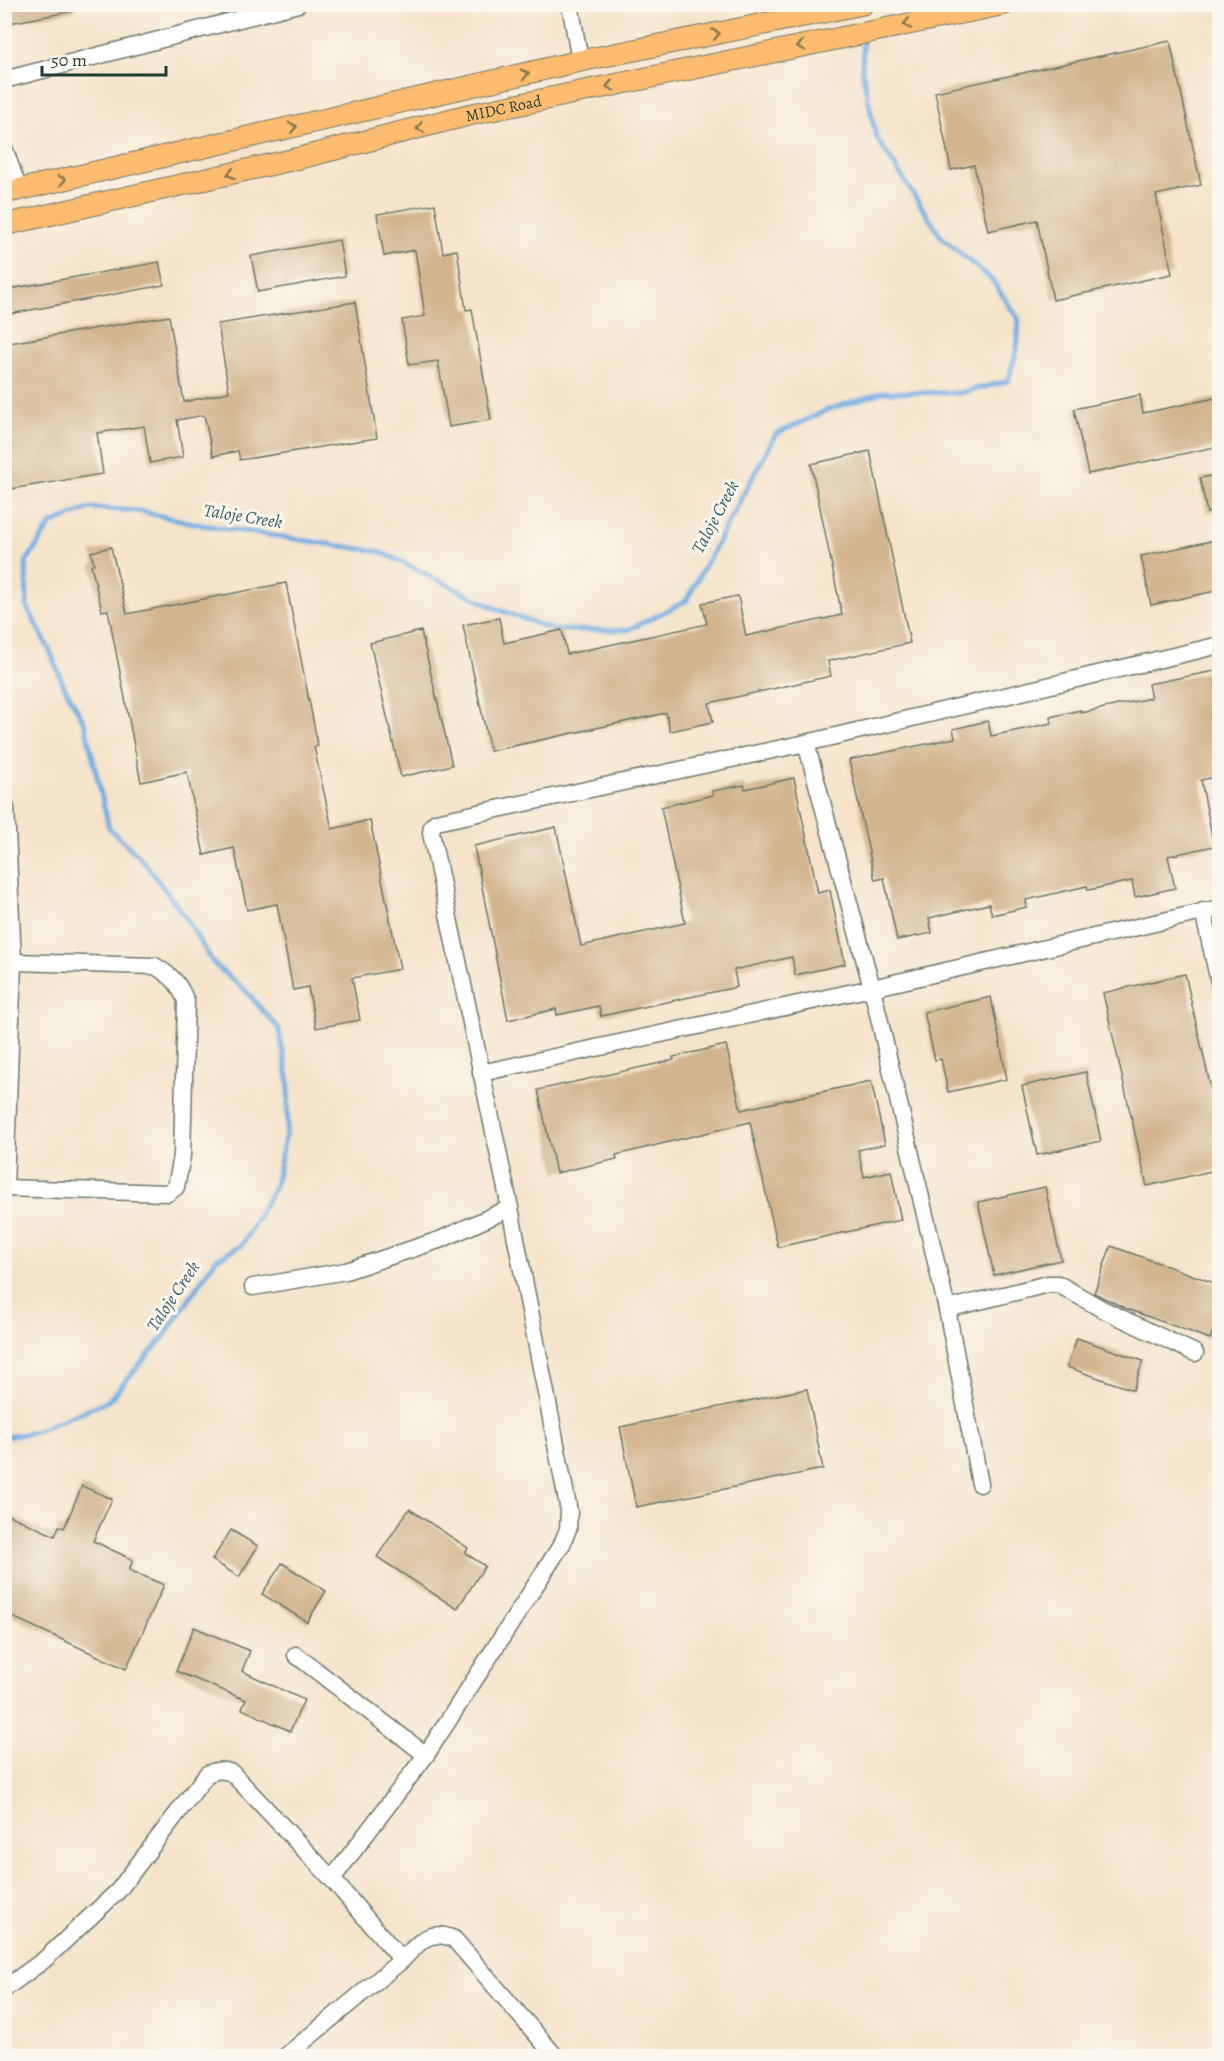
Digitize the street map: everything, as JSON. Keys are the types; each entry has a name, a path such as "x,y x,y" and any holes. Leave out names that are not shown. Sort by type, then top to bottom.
{"main road":[{"name":"MIDC Road","path":"4,225 304,157 468,116 1005,4"},
{"name":"MIDC Road","path":"12,191 580,62 856,6"},
{"path":"856,6 862,33"}],"lane":[{"path":"4,80 298,4"},
{"path":"570,4 580,62"},
{"path":"4,148 12,191"},
{"path":"332,1879 426,1755 562,1544 568,1529 569,1511 510,1208 431,833 432,826 436,822 806,743 1220,645"},
{"path":"806,743 872,988 947,1309 980,1484"},
{"path":"4,804 13,962 5,1188 168,1193 176,1187 182,1156 186,1001 180,985 171,975 155,966 13,962"},
{"path":"481,1073 872,988 1211,909 1220,986"},
{"path":"254,1287 346,1271 442,1239 510,1208"},
{"path":"947,1309 1048,1284 1058,1284 1102,1309 1196,1353"},
{"path":"296,1655 426,1755"},
{"path":"4,1989 44,1960 118,1891 207,1774 216,1770 232,1773 332,1879 402,1960"},
{"path":"286,2056 423,1940 432,1935 441,1934 454,1939 555,2056"}],"building":[{"path":"4,4 74,4 74,11 4,24"},
{"path":"1170,41 1201,185 1156,195 1172,274 1053,300 1037,220 988,231 974,165 951,170 935,92"},
{"path":"435,204 443,253 457,250 466,310 472,309 491,420 449,427 438,361 409,365 402,320 425,316 415,250 384,256 377,214"},
{"path":"339,240 345,276 258,292 251,256"},
{"path":"159,262 164,285 4,315 4,290"},
{"path":"355,302 377,438 240,460 238,451 213,456 204,415 177,420 183,457 150,463 144,426 97,433 103,474 4,490 4,344 169,316 184,402 229,392 218,324"},
{"path":"1140,395 1143,413 1220,397 1220,446 1088,474 1074,409"},
{"path":"870,451 910,643 828,661 831,676 709,703 713,722 670,731 666,713 490,751 463,625 499,618 504,643 562,630 567,654 707,624 702,603 738,596 746,636 842,615 811,464"},
{"path":"1220,474 1220,510 1207,513 1200,478"},
{"path":"1220,539 1220,590 1151,605 1141,556"},
{"path":"111,547 127,614 286,583 318,746 314,747 332,829 370,820 400,969 352,978 360,1020 316,1028 308,987 293,990 277,904 247,910 234,848 204,855 187,772 141,782 108,610 102,611 91,565 94,564 91,552"},
{"path":"421,631 452,765 401,777 370,643"},
{"path":"1220,670 1220,776 1201,780 1214,846 1168,856 1175,888 1135,897 1132,881 1088,890 1087,886 1026,900 1027,907 992,915 989,904 929,918 932,933 897,940 884,878 875,880 849,760 955,738 953,729 988,721 991,736 1052,723 1050,717 1081,710 1081,713 1151,698 1148,684"},
{"path":"794,778 818,893 830,890 845,964 795,975 792,957 734,970 737,987 601,1016 599,1006 557,1015 556,1009 508,1020 474,846 556,827 581,946 685,923 661,807 713,795 712,791 744,785 745,789"},
{"path":"1185,974 1220,1129 1220,1169 1147,1186 1103,993"},
{"path":"991,997 1007,1079 948,1092 941,1059 935,1060 924,1012"},
{"path":"726,1045 741,1110 871,1081 885,1144 858,1150 864,1177 891,1171 901,1220 778,1247 750,1122 616,1155 617,1159 556,1173 538,1090 674,1060 673,1057"},
{"path":"1086,1072 1101,1141 1037,1155 1022,1086"},
{"path":"1045,1187 1061,1260 994,1275 978,1202"},
{"path":"1111,1246 1220,1285 1220,1312 1210,1339 1127,1309 1094,1293"},
{"path":"1077,1338 1143,1361 1133,1390 1067,1367"},
{"path":"807,1389 823,1469 636,1507 620,1427"},
{"path":"82,1486 112,1499 93,1541 133,1560 129,1570 164,1585 126,1669 4,1613 4,1513 55,1536 59,1526 64,1528"},
{"path":"409,1509 468,1548 465,1553 485,1566 457,1609 377,1557"},
{"path":"231,1530 258,1546 239,1577 212,1560"},
{"path":"282,1563 326,1591 307,1622 262,1594"},
{"path":"194,1627 250,1651 242,1671 304,1700 290,1731 242,1709 246,1700 176,1671"}],"waterway":[{"name":"Taloje Creek","path":"4,1437 31,1433 108,1401 163,1338 216,1259 242,1245 275,1186 287,1128 289,1083 279,1029 245,990 214,964 184,915 140,857 109,828 85,724 64,686 50,651 27,607 26,562 51,524 90,508 139,511 202,525 381,552 497,609 554,630 628,630 686,601 776,434 830,409 883,392 960,393 1008,381 1017,349 1019,320 992,280 942,238 876,137 862,69 863,39"}]}
